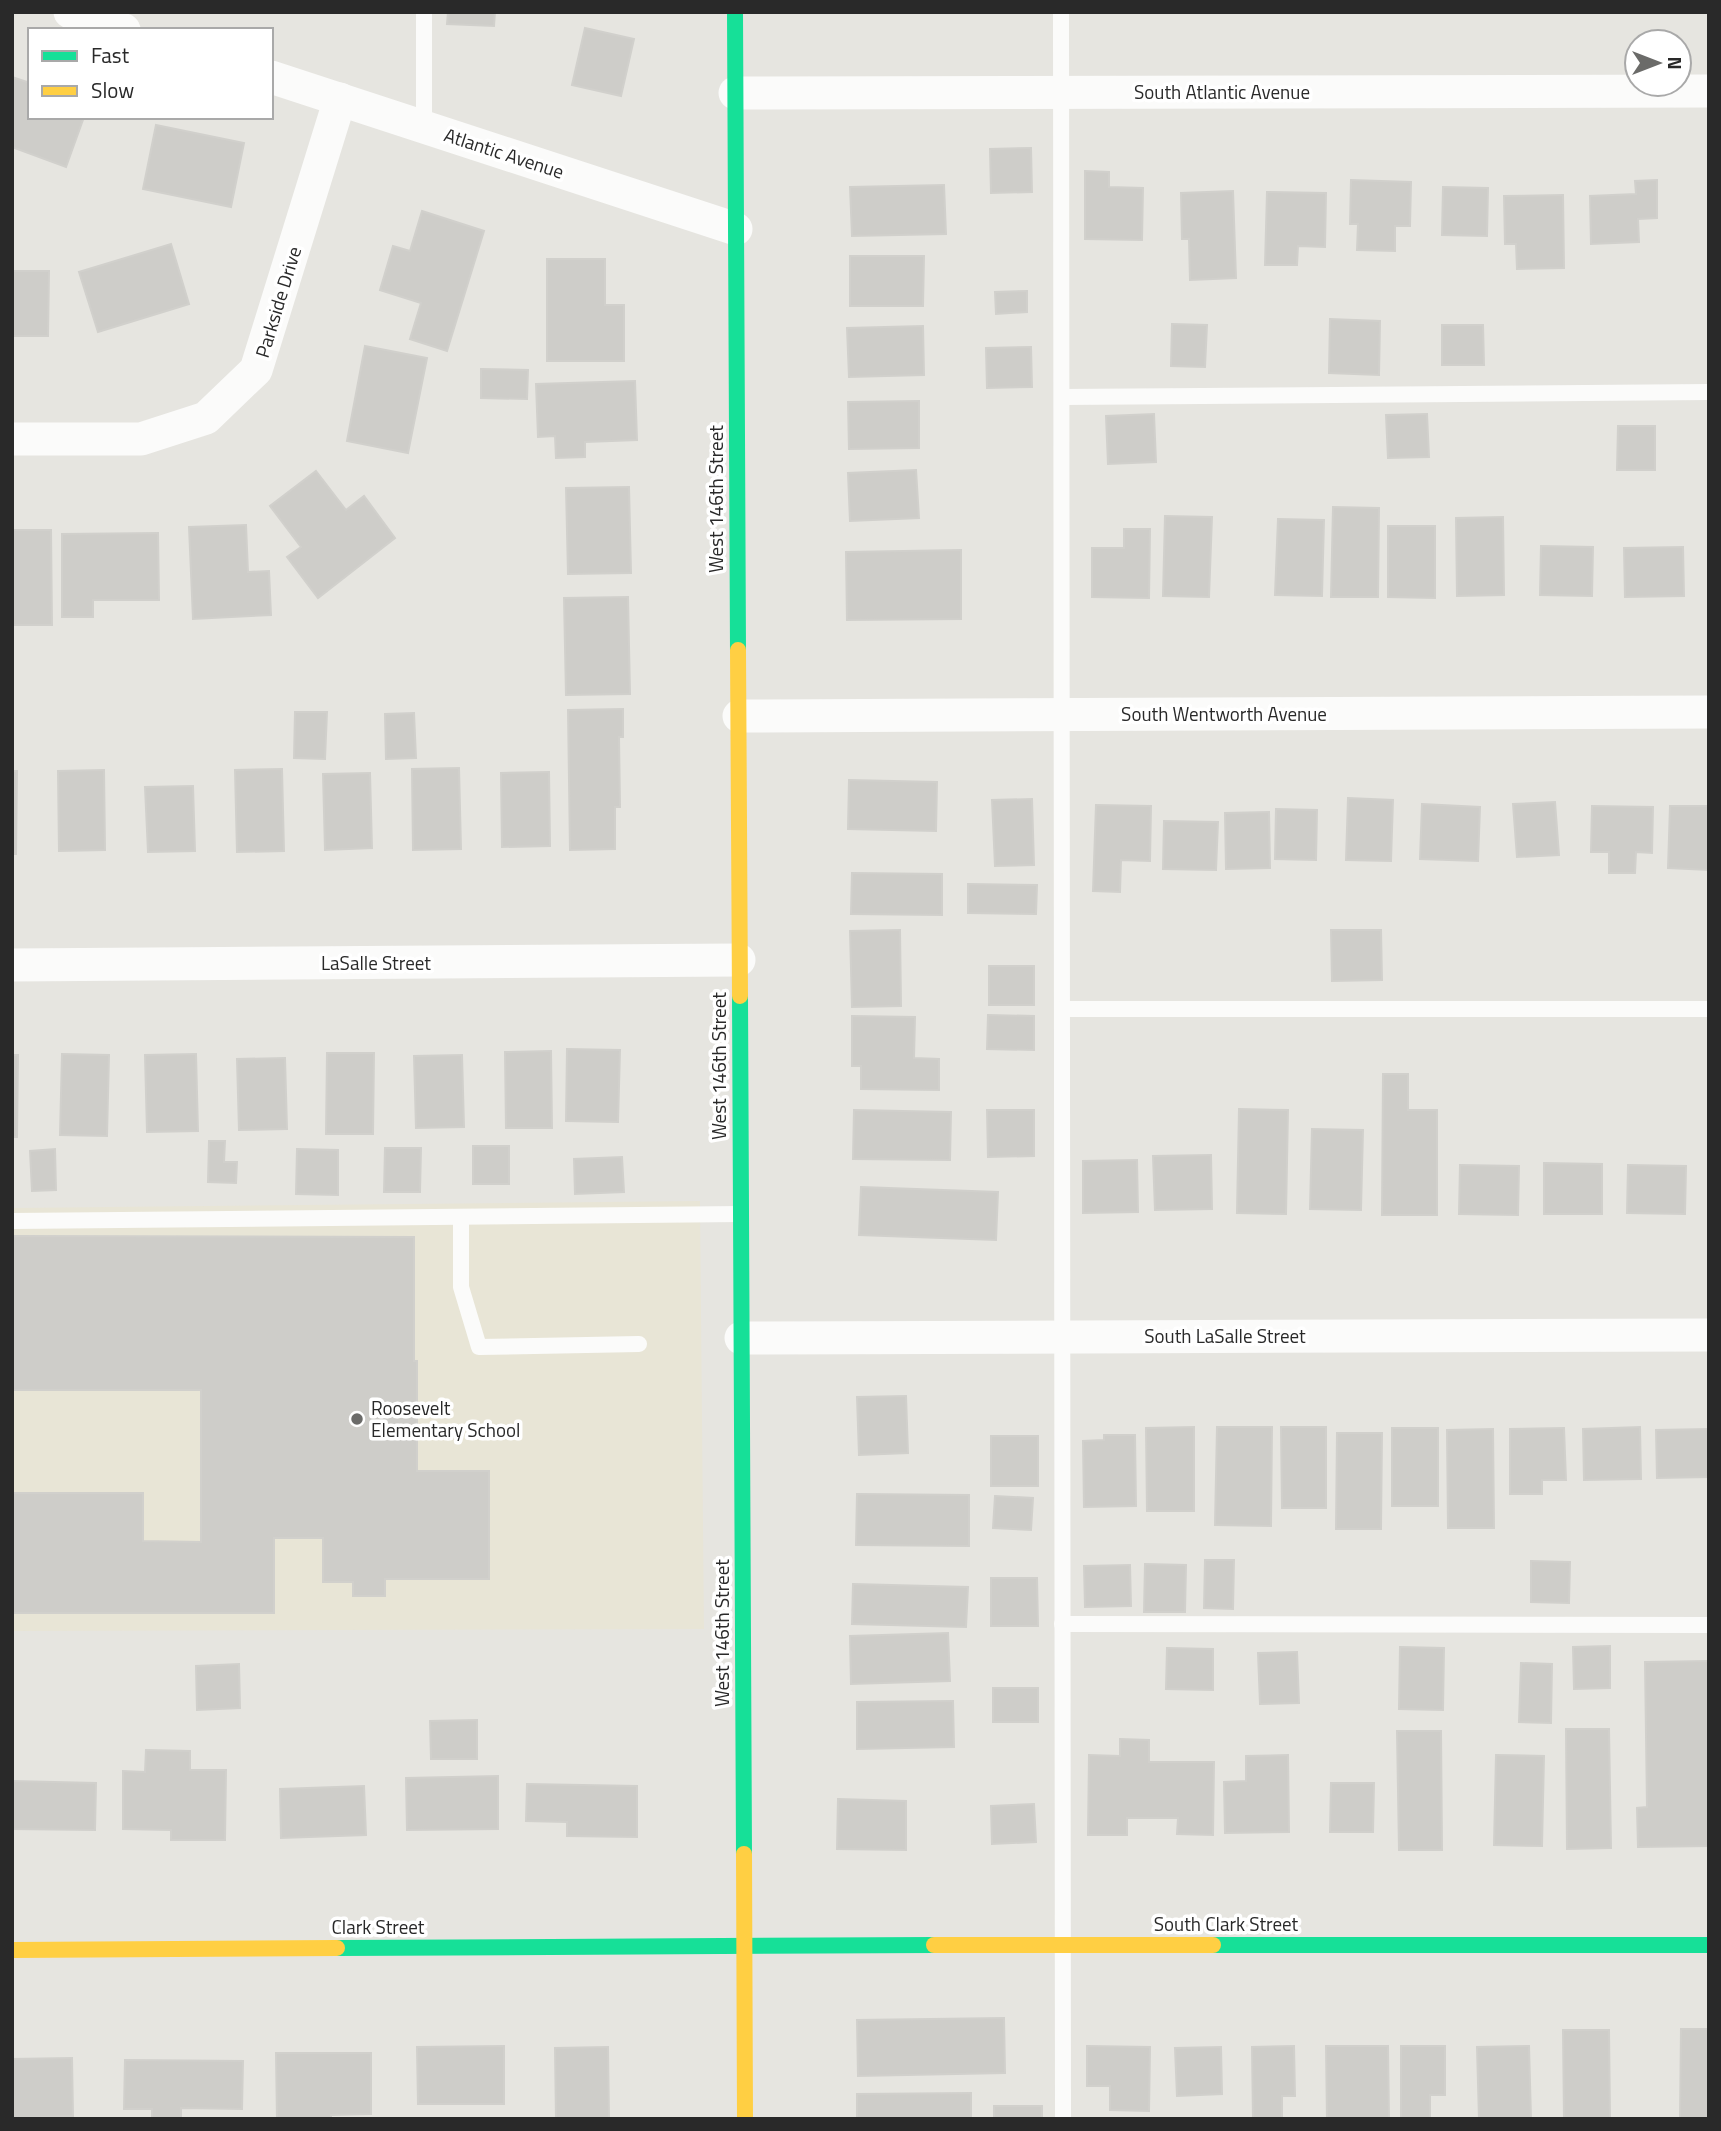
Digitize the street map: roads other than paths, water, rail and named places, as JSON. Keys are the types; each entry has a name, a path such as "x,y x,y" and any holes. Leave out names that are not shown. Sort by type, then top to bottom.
{"street":[{"path":"70,12 118,28"},
{"name":"West 146th Street","path":"735,12 745,2119"},
{"name":"Atlantic Avenue","path":"273,78 736,229"},
{"name":"South Atlantic Avenue","path":"735,93 1709,91"},
{"name":"Parkside Drive","path":"12,439 141,439 206,418 257,370 340,99"},
{"name":"South Wentworth Avenue","path":"739,716 1709,712"},
{"name":"LaSalle Street","path":"12,965 739,960"},
{"name":"South LaSalle Street","path":"741,1338 1709,1335"},
{"name":"South Clark Street","path":"744,1945 1709,1945"},
{"name":"Clark Street","path":"12,1950 744,1945"}],"lane":[{"path":"424,12 424,127"},
{"path":"1061,12 1063,2119"},
{"path":"1062,397 1709,392"},
{"path":"1062,1009 1709,1009"},
{"path":"12,1222 741,1214"},
{"path":"461,1217 461,1287 478,1347 639,1344"},
{"path":"1062,1624 1709,1625"}],"place":[{"name":"Roosevelt Elementary School","path":"357,1419"}]}
